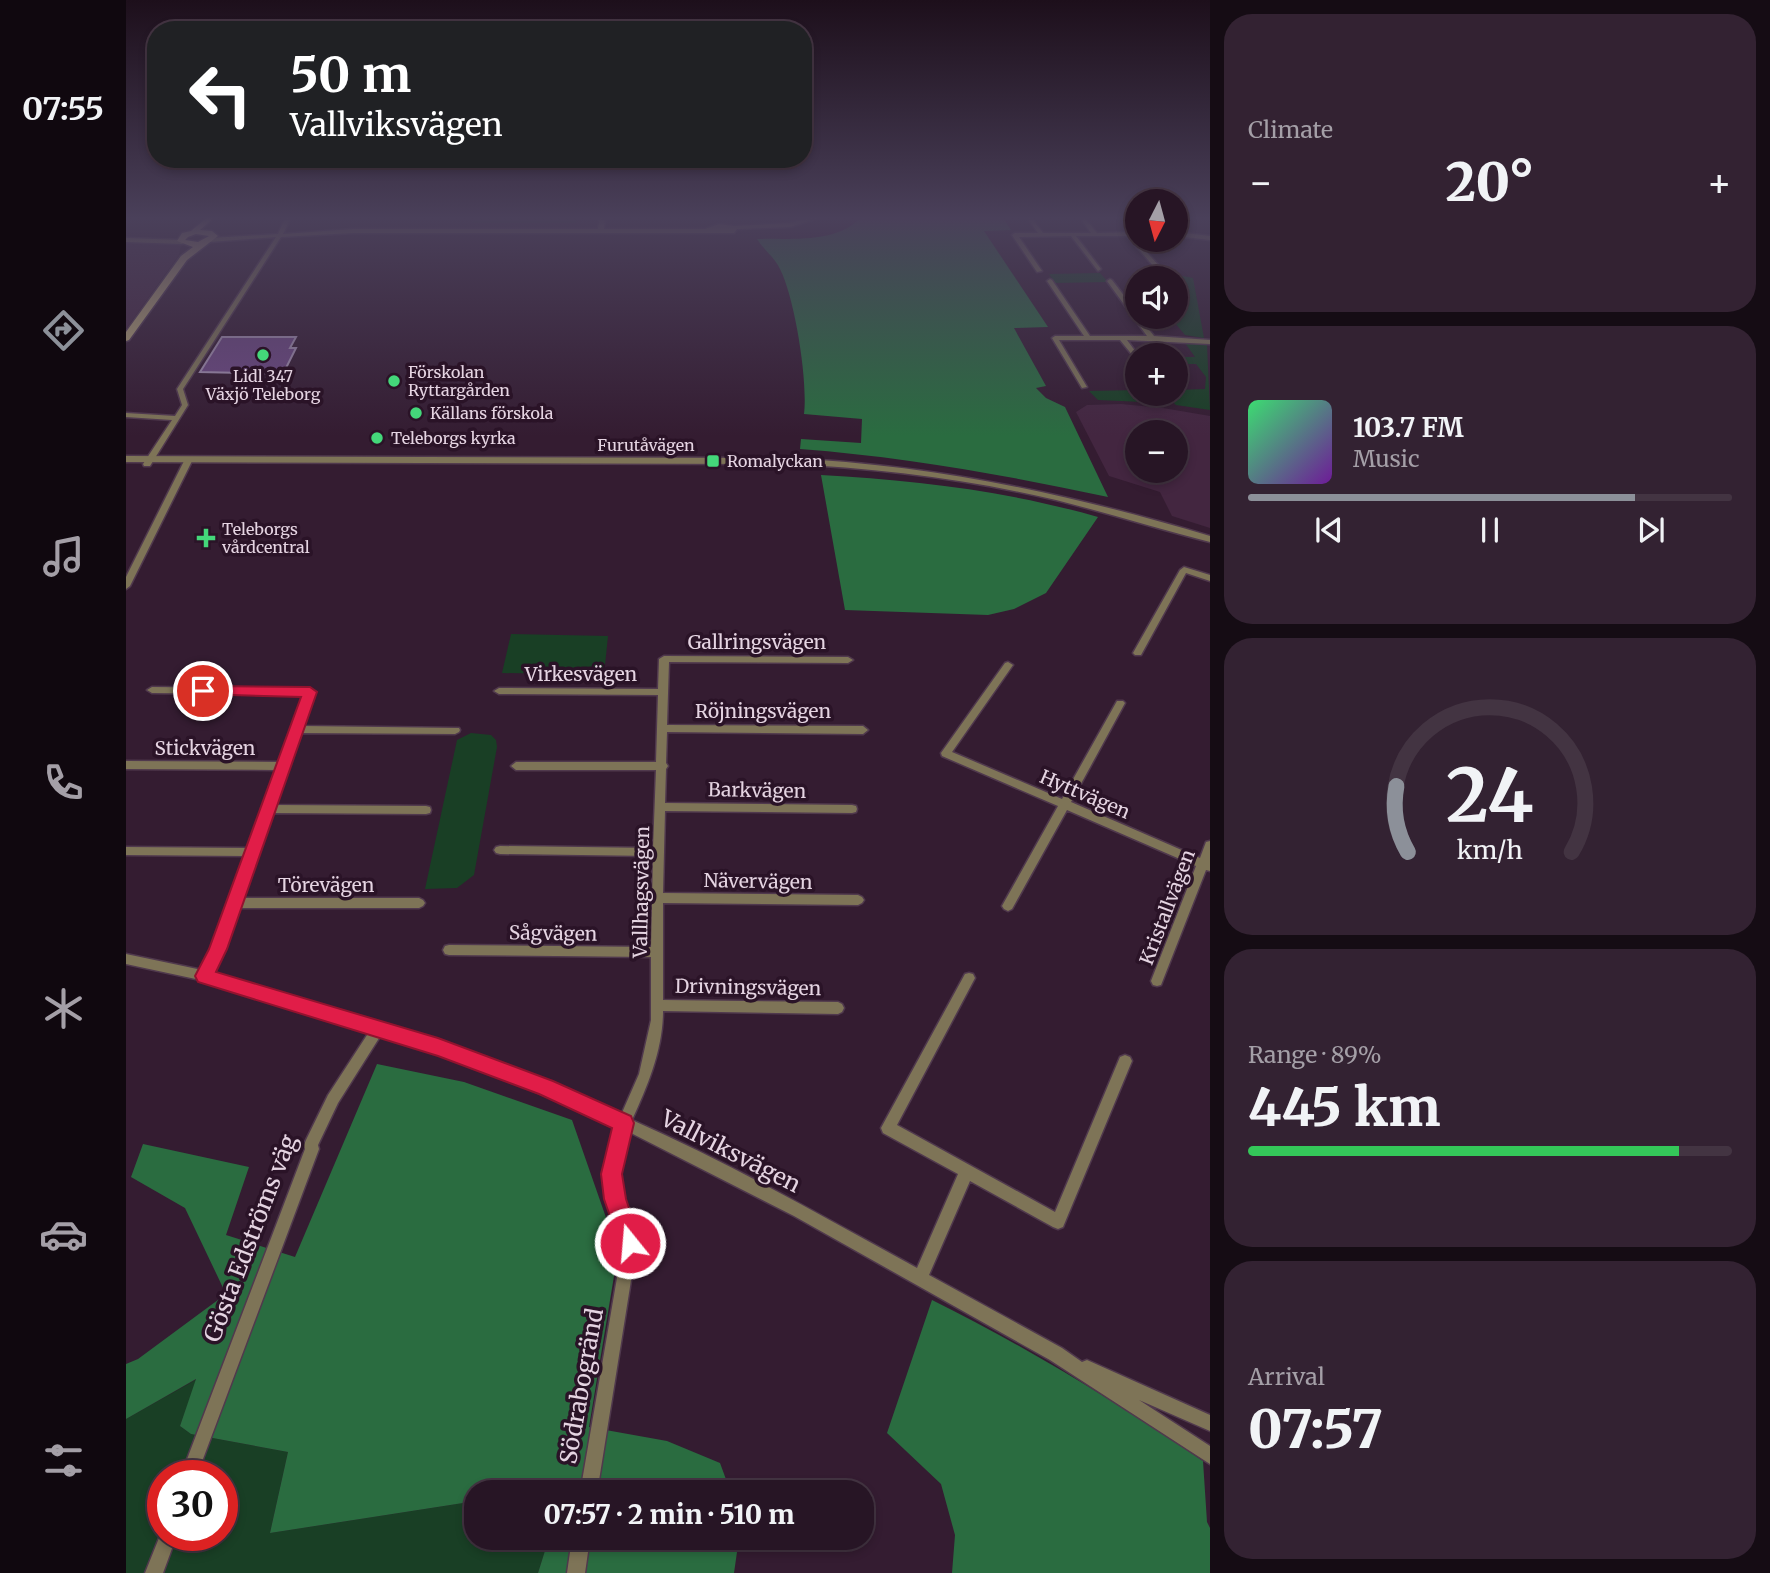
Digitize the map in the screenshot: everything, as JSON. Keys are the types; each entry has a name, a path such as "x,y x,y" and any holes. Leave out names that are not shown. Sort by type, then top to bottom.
{"main road":[{"path":"126,338 161,289"}],"street":[{"path":"149,461 185,405 180,389 244,289"},
{"path":"1056,289 1088,338"},
{"path":"1116,289 1152,338"},
{"path":"1084,387 1055,338 1152,338 1210,342"},
{"path":"1122,338 1126,343"},
{"path":"126,415 177,418"},
{"name":"Furutåvägen","path":"126,461 787,461 849,464 939,474 1051,494 1210,539"},
{"path":"126,586 188,461"},
{"path":"1138,653 1184,570 1210,578"},
{"name":"Vallhagsvägen","path":"624,1123 646,1074 657,1020 657,898 663,766 664,659 667,659"},
{"name":"Gallringsvägen","path":"667,659 848,660"},
{"name":"Hyttvägen","path":"1007,666 946,753 1206,865"},
{"path":"152,691 310,692 205,976"},
{"name":"Virkesvägen","path":"499,691 663,692"},
{"path":"1008,906 1120,703"},
{"name":"Röjningsvägen","path":"663,728 863,730"},
{"path":"298,729 455,730"},
{"name":"Stickvägen","path":"126,765 284,766"},
{"path":"516,766 663,766"},
{"name":"Barkvägen","path":"660,807 852,809"},
{"path":"268,809 426,810"},
{"name":"Kristallvägen","path":"1157,981 1206,865 1210,845"},
{"path":"500,850 659,852"},
{"path":"126,851 253,852"},
{"name":"Nävervägen","path":"657,898 858,900"},
{"name":"Törevägen","path":"234,903 419,902"},
{"name":"Sågvägen","path":"449,950 657,952"},
{"name":"Vallviksvägen","path":"126,959 205,976 438,1047 546,1087 658,1138 787,1205 1056,1354 1210,1456"},
{"path":"969,978 888,1128 1058,1222 1125,1062"},
{"name":"Drivningsvägen","path":"657,1005 838,1008"},
{"name":"Gösta Edströms väg","path":"195,1460 312,1149 311,1144 333,1100 378,1029"},
{"name":"Södrabogränd","path":"590,1480 630,1243 615,1199 612,1174 624,1123"},
{"path":"920,1278 967,1171"},
{"name":"Vallviksvägen","path":"1056,1354 1210,1423"},
{"path":"576,1573 579,1550"},
{"path":"154,1573 162,1551"}],"shaded area":[{"path":"126,289 154,289 126,329"},
{"path":"1121,404 1210,416 1210,528 1172,516 1160,492 1131,483 1188,483 1188,420 1125,420 1125,481 1109,476 1076,412 1087,405"}],"green space":[{"path":"788,289 1023,289 1048,327 1014,328 1046,386 1036,388 1046,398 1065,407 1108,497 955,468 800,449 801,439 861,443 862,419 804,414 802,362"},
{"path":"1188,289 1195,289 1204,338 1185,335 1180,329 1188,329"},
{"path":"1178,341 1207,345 1210,410 1183,406 1188,406 1188,390 1205,389 1206,377 1196,364 1188,364 1188,357 1195,357 1188,343"},
{"path":"1125,390 1125,401 1098,400 1089,391"},
{"path":"821,475 961,488 1030,500 1098,517 1046,593 1014,609 988,615 845,610"},
{"path":"511,634 608,636 604,675 502,673"},
{"path":"471,733 491,735 496,740 497,747 474,875 457,888 425,889 457,740"},
{"path":"377,1064 464,1082 572,1120 618,1252 589,1427 667,1441 720,1463 726,1480 464,1480 464,1503 270,1533 288,1452 191,1434 180,1426 196,1379 126,1419 126,1364 138,1359 226,1294 185,1208 131,1177 143,1144 249,1167 226,1235 295,1257"},
{"path":"932,1300 1070,1376 1203,1461 1207,1522 1210,1528 1210,1573 952,1573 955,1535 941,1484 887,1433"},
{"path":"197,1379 180,1426 191,1434 288,1452 270,1533 464,1503 464,1550 545,1550 538,1573 126,1573 126,1419"},
{"path":"545,1550 737,1550 734,1573 538,1573"}],"building":[{"name":"Lidl 347 Växjö Teleborg","path":"222,337 296,337 290,348 296,348 283,374 200,372"}],"place":[{"name":"Lidl 347 Växjö Teleborg","path":"263,355"},
{"name":"Förskolan Ryttargården","path":"394,381"},
{"name":"Källans förskola","path":"416,413"},
{"name":"Teleborgs kyrka","path":"377,438"},
{"name":"Romalyckan","path":"713,461"},
{"name":"Teleborgs vårdcentral","path":"206,538"}],"route":[{"path":"203,691 310,692 218,949 205,976 438,1047 546,1087 624,1123 612,1174 615,1199 630,1243"}]}
